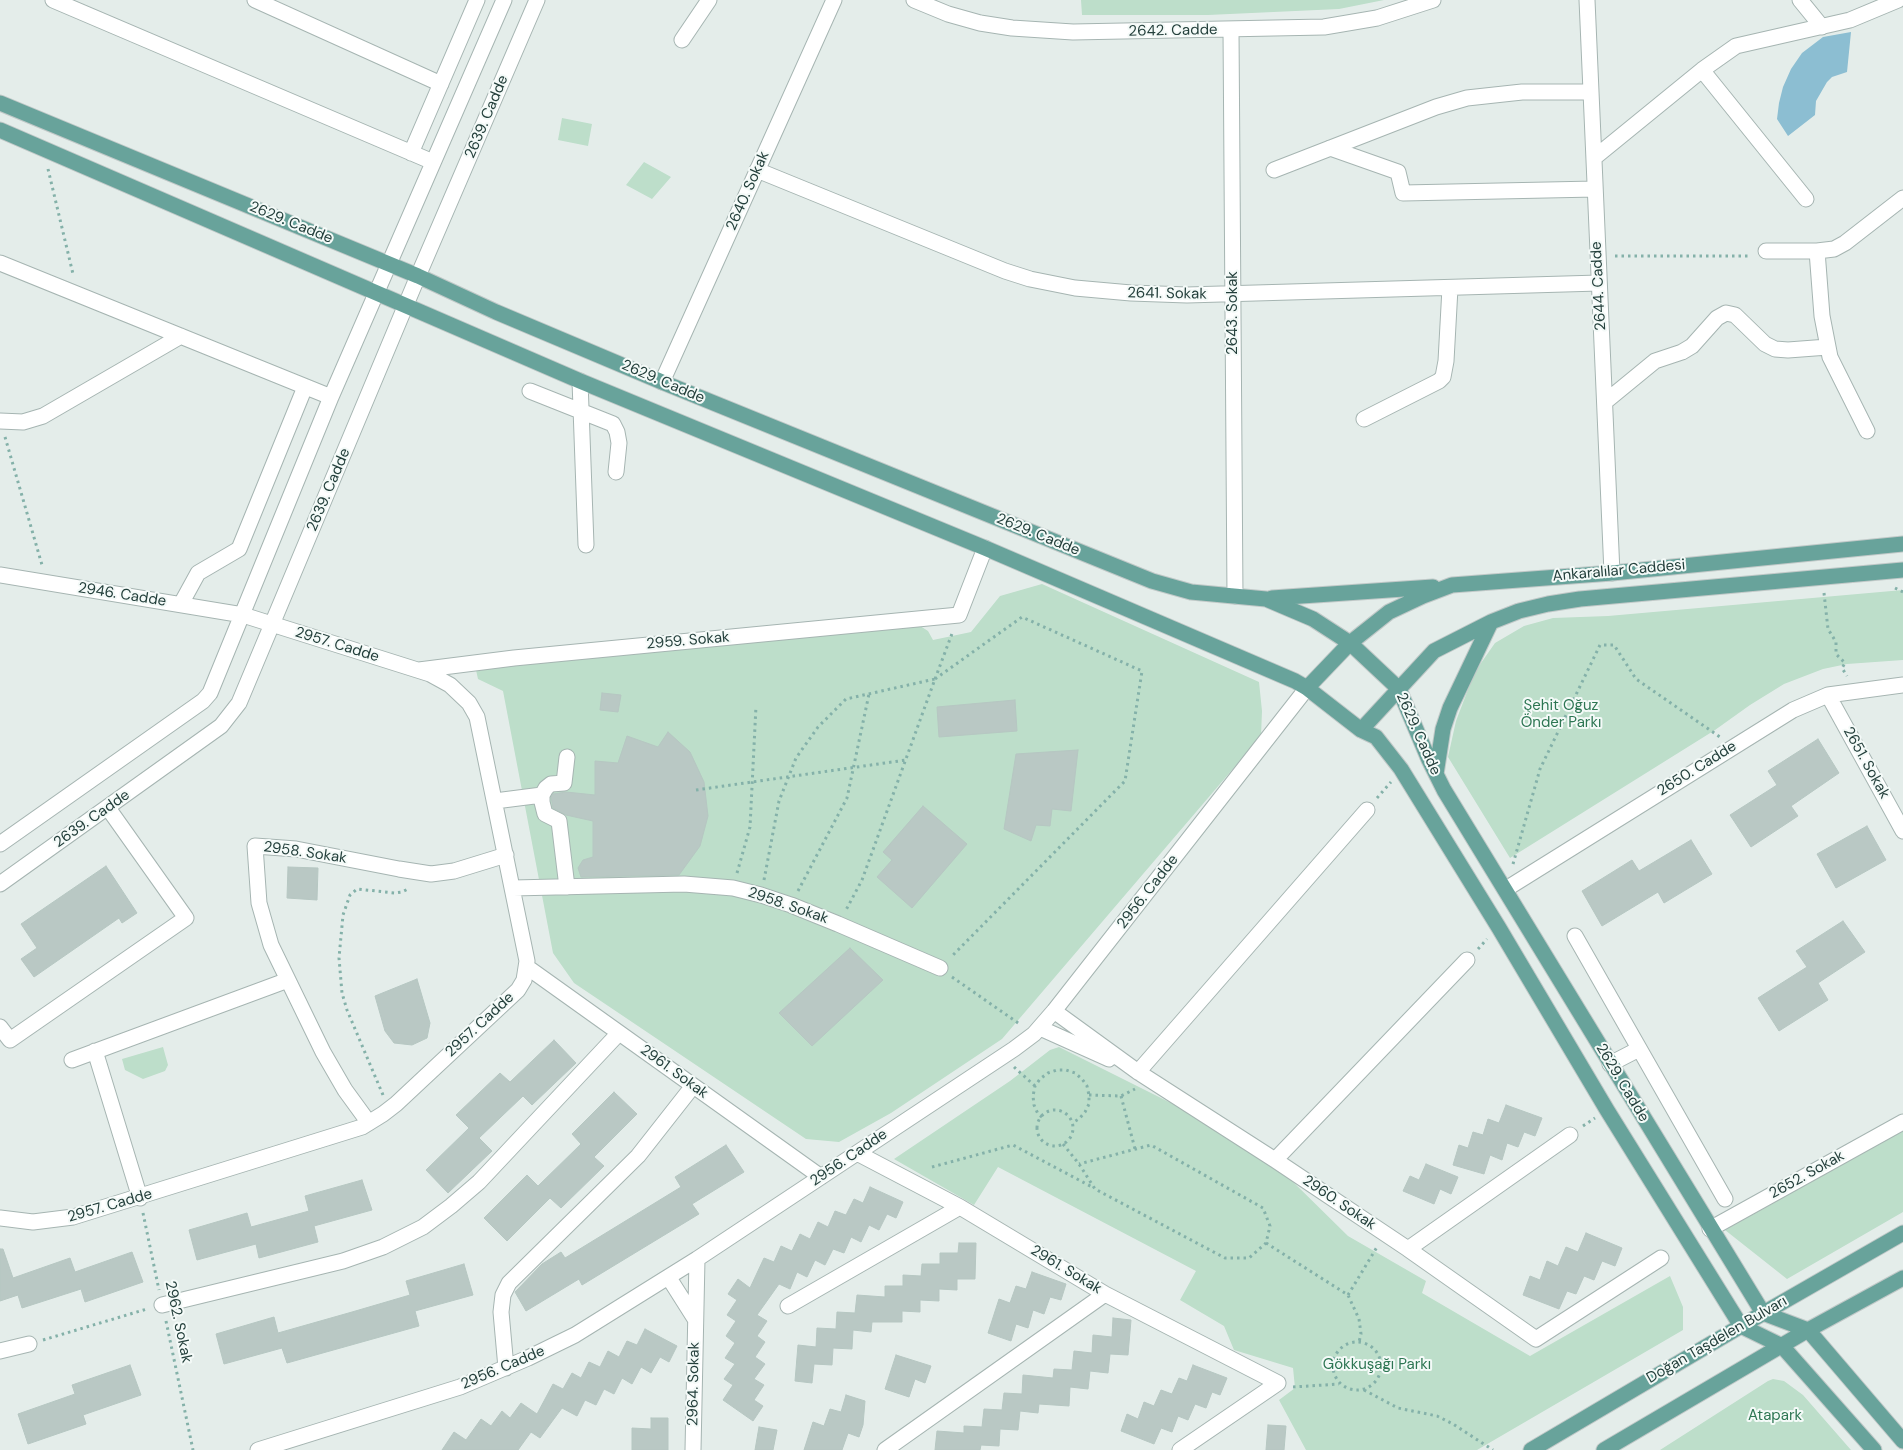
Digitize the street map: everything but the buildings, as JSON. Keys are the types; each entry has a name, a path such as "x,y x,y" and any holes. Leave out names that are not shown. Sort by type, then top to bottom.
{"main road":[{"name":"2629. Cadde","path":"0,103 418,276 496,312 662,382 1152,581 1191,592 1266,599 1307,616 1350,643 1399,689 1436,774 1710,1229 1763,1313"},
{"name":"2629. Cadde","path":"0,130 580,381 985,548 1295,681 1307,688 1361,730 1376,737 1401,769 1499,928 1607,1110 1741,1326"},
{"name":"Ankaralılar Caddesi","path":"1307,688 1350,643 1389,612 1406,603 1452,586 1612,573 1903,544"},
{"name":"Ankaralılar Caddesi","path":"1361,730 1434,651 1491,622 1519,611 1580,599 1903,570"},
{"path":"1266,599 1452,586"},
{"path":"1436,774 1443,729 1450,708 1491,622"},
{"name":"Doğan Taşdelen Bulvarı","path":"1531,1450 1903,1233"},
{"path":"1604,1450 1808,1330 1903,1278"},
{"path":"1763,1313 1808,1330 1903,1441"},
{"path":"1741,1326 1782,1346 1874,1450"}],"street":[{"path":"53,0 432,162"},
{"path":"255,0 441,84"},
{"name":"2639. Cadde","path":"0,844 207,697 243,615 331,397 504,0"},
{"name":"2639. Cadde","path":"0,884 221,726 244,694 418,276 537,0"},
{"path":"682,40 709,0"},
{"name":"2640. Sokak","path":"662,382 834,0"},
{"name":"2642. Cadde","path":"914,0 948,14 980,23 1021,29 1073,32 1324,27 1353,23 1394,13 1433,0"},
{"name":"2644. Cadde","path":"1586,0 1612,573"},
{"path":"1800,0 1822,28"},
{"path":"1594,158 1702,70 1731,49 1742,44 1822,28 1864,15 1898,0"},
{"path":"411,153 441,84 472,2"},
{"name":"2643. Sokak","path":"1231,30 1235,596"},
{"path":"1702,70 1806,200"},
{"path":"1274,170 1436,107 1467,98 1522,92 1591,92"},
{"path":"1330,148 1398,172 1403,193 1595,189"},
{"name":"2641. Sokak","path":"758,170 982,263 1030,279 1075,288 1131,294 1233,294 1599,283"},
{"path":"1766,251 1817,252 1834,249 1845,243 1903,198"},
{"path":"1817,252 1821,304 1828,347 1834,367 1867,431"},
{"path":"0,263 331,397"},
{"path":"1364,419 1439,381 1443,377 1446,361 1450,288"},
{"path":"1604,402 1656,361 1682,352 1692,346 1717,318 1726,313 1735,315 1764,344 1775,349 1828,347"},
{"path":"0,421 23,422 43,416 180,336"},
{"path":"580,381 586,545"},
{"path":"181,604 198,573 239,550 305,386"},
{"path":"530,391 613,424 619,443 616,472"},
{"path":"959,615 985,548"},
{"name":"2946. Cadde","path":"0,575 243,615 273,624"},
{"name":"2959. Sokak","path":"417,670 524,657 959,615"},
{"name":"2957. Cadde","path":"0,1218 33,1222 60,1220 140,1198 354,1130 389,1110 518,990 524,980 527,955 478,717 474,709 464,696 430,674 273,624"},
{"name":"2650. Cadde","path":"1506,889 1793,710 1828,695 1903,685"},
{"name":"2956. Cadde","path":"258,1450 451,1390 506,1368 582,1331 697,1260 1003,1057 1037,1031 1054,1011 1307,688"},
{"name":"2651. Sokak","path":"1828,695 1903,831"},
{"path":"566,887 559,821 545,814 542,795 551,784 564,783 568,757"},
{"path":"495,801 542,795"},
{"path":"0,1027 10,1040 186,918 108,808"},
{"path":"1138,1072 1368,810"},
{"name":"2958. Sokak","path":"369,1123 339,1079 271,945 258,895 255,846 296,849 431,874 454,871 506,855"},
{"name":"2958. Sokak","path":"513,888 684,884 733,888 790,905 940,968"},
{"path":"1575,936 1725,1199"},
{"path":"1275,1160 1467,960"},
{"name":"2961. Sokak","path":"527,967 821,1177"},
{"path":"72,1060 288,980"},
{"name":"2960. Sokak","path":"1054,1011 1138,1072 1275,1160 1408,1249 1536,1339 1660,1258"},
{"name":"2960. Sokak","path":"1037,1031 1138,1072"},
{"path":"162,1305 344,1261 383,1247 423,1227 479,1182 619,1033"},
{"path":"1610,1064 1639,1049"},
{"path":"95,1051 140,1198"},
{"path":"506,1368 501,1312 503,1295 509,1283 638,1156 693,1086"},
{"name":"2652. Sokak","path":"1710,1229 1903,1122"},
{"path":"1408,1249 1570,1135"},
{"name":"2961. Sokak","path":"857,1153 960,1207 1105,1294 1278,1383"},
{"path":"788,1306 960,1207"},
{"name":"2964. Sokak","path":"693,1450 697,1260"},
{"path":"669,1278 695,1319"},
{"path":"885,1450 1105,1294"},
{"path":"0,1352 29,1344"},
{"path":"1180,1450 1278,1383"}],"path":[{"path":"43,148 78,294"},
{"path":"1598,256 1761,256 1765,255 1766,251"},
{"path":"0,421 47,583"},
{"path":"1822,578 1828,629 1836,642 1836,654 1845,663 1842,668 1847,674 1848,692"},
{"path":"838,924 862,880 959,615"},
{"path":"761,895 779,801 796,758 818,727 846,699 935,679 1022,616 1142,671 1125,781 940,968 1037,1031"},
{"path":"1506,889 1540,769 1600,645 1614,645 1636,680 1733,746"},
{"path":"790,905 847,798 869,694"},
{"path":"733,888 750,827 756,706"},
{"path":"696,790 906,760"},
{"path":"1368,810 1401,769"},
{"path":"389,1110 347,1010 342,993 339,958 342,915 345,903 353,892 358,889 402,892 411,887 419,873"},
{"path":"1467,960 1499,928"},
{"path":"1003,1057 1035,1086"},
{"path":"1042,1117 1038,1114 1034,1105 1035,1086 1048,1073 1066,1070 1075,1073 1082,1079 1087,1086 1089,1095 1089,1104 1085,1112 1080,1119 1072,1123"},
{"path":"1089,1095 1121,1096 1152,1081"},
{"path":"1121,1096 1135,1150"},
{"path":"1058,1110 1068,1115 1072,1123 1073,1131 1071,1136 1063,1144 1052,1145 1042,1139 1038,1128 1042,1117 1046,1113 1058,1110"},
{"path":"1570,1135 1607,1110"},
{"path":"1063,1144 1080,1164 1095,1189"},
{"path":"932,1167 1013,1145 1225,1258 1249,1258 1266,1243 1270,1226 1263,1208 1151,1145 1080,1164"},
{"name":"2962. Sokak","path":"140,1198 194,1450"},
{"path":"1348,1295 1385,1234"},
{"path":"1266,1243 1348,1295 1359,1319 1361,1334 1358,1342"},
{"path":"29,1344 162,1305"},
{"path":"1364,1390 1377,1380 1381,1364 1379,1355 1367,1344 1358,1342 1344,1345 1334,1356 1333,1371 1340,1384 1347,1388 1364,1390 1398,1408 1437,1416 1493,1450"},
{"path":"1278,1383 1295,1388 1340,1384"}],"green space":[{"path":"1081,0 1384,0 1339,9 1208,15 1082,15"},
{"path":"562,118 592,124 588,146 558,140"},
{"path":"644,162 671,177 652,199 626,185"},
{"path":"1042,584 1259,682 1262,711 1261,736 1002,1039 891,1113 839,1142 806,1139 574,983 553,953 503,691 478,679 476,670 917,624 928,631 933,640 971,632 1000,596"},
{"name":"Şehit Oğuz Önder Parkı","path":"1903,590 1903,660 1847,664 1823,669 1784,684 1715,730 1510,858 1448,757 1456,721 1472,679 1481,663 1495,643 1524,626 1553,618 1608,616"},
{"path":"163,1047 168,1065 165,1071 143,1079 125,1070 122,1059"},
{"name":"Gökkuşağı Parkı","path":"1059,1047 1173,1104 1284,1173 1348,1236 1426,1281 1422,1293 1530,1356 1670,1276 1683,1307 1683,1330 1477,1450 1306,1450 1279,1400 1295,1388 1293,1368 1234,1350 1224,1326 1180,1300 1196,1271 998,1167 974,1205 894,1159 1010,1081 1050,1050"},
{"path":"1903,1131 1903,1212 1787,1279 1725,1230"},
{"name":"Atapark","path":"1773,1379 1784,1381 1803,1395 1851,1450 1660,1450 1768,1381"}],"water":[{"path":"1851,32 1847,72 1832,77 1827,82 1816,101 1815,115 1788,136 1777,119 1783,87 1791,69 1802,53 1823,37"}]}
